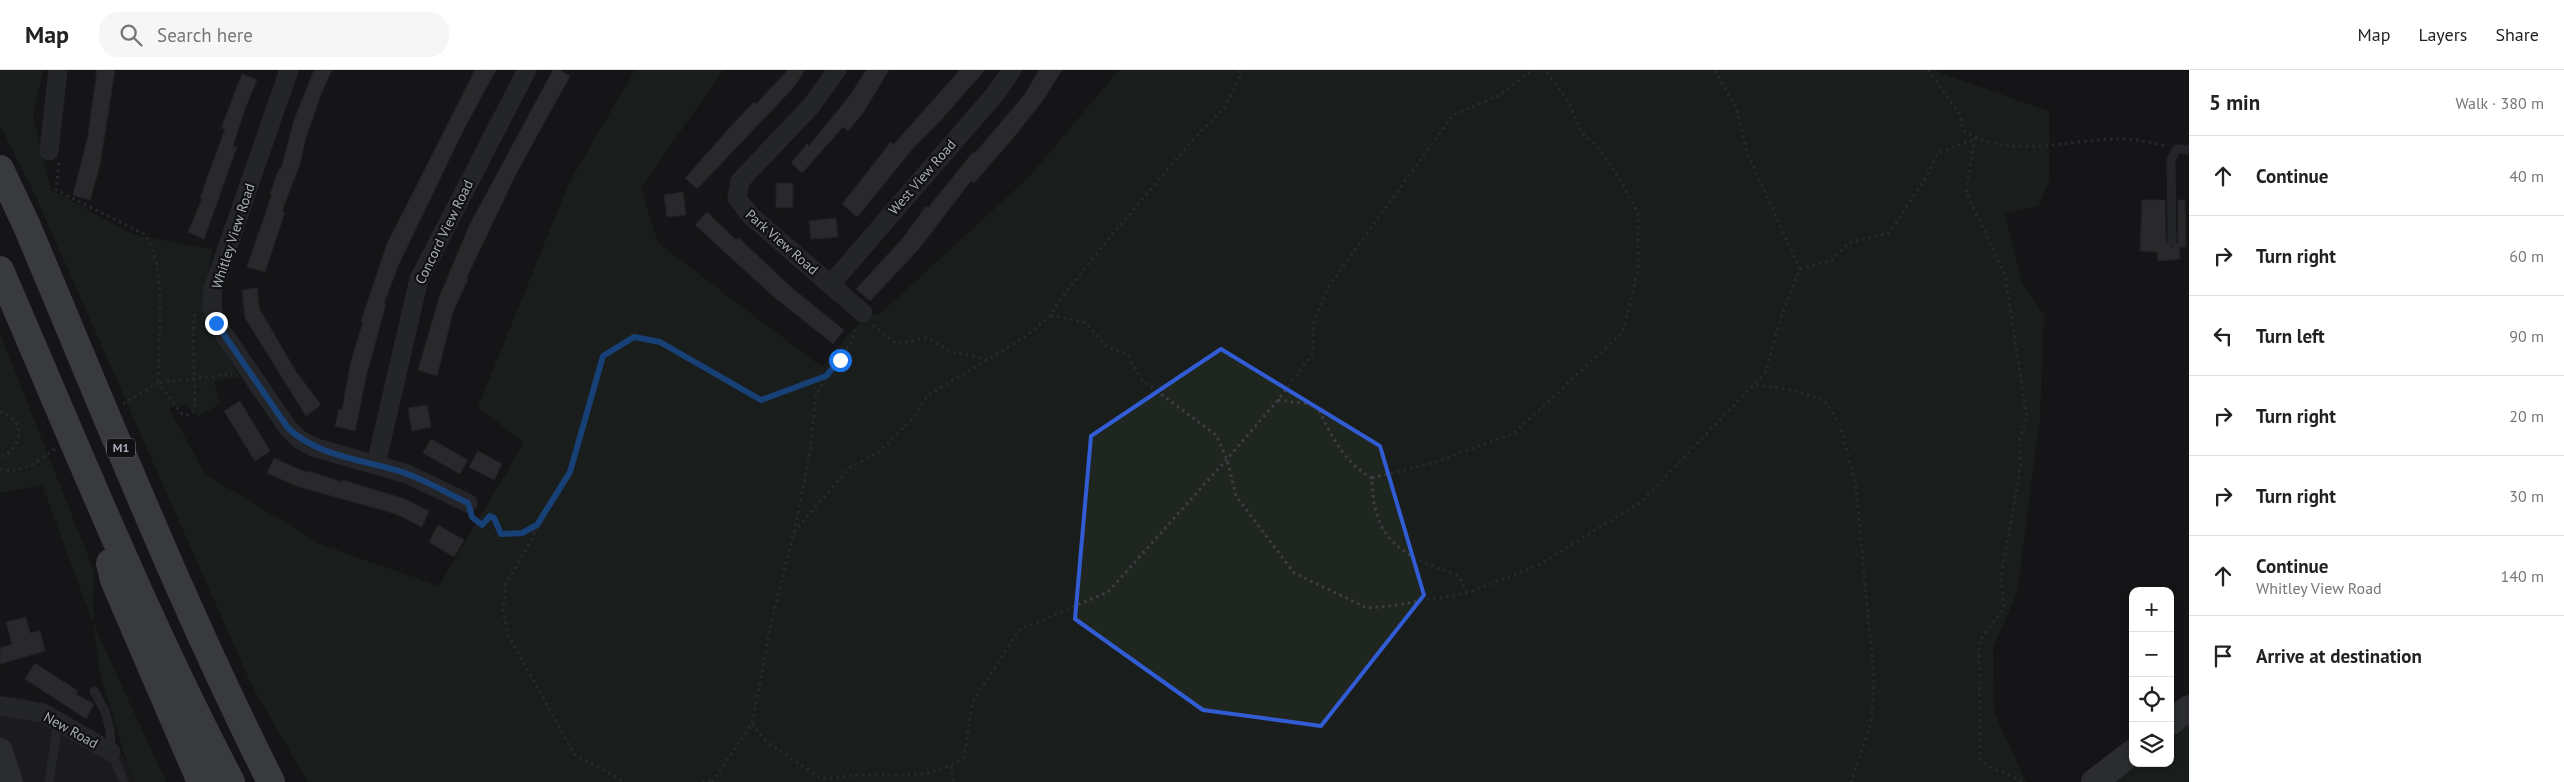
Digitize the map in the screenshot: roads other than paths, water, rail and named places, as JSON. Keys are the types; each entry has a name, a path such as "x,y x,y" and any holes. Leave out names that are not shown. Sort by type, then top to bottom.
{"highway":[{"name":"M1","path":"0,169 26,224 176,579 243,726 272,782"},
{"path":"0,270 86,473 196,715 231,782"},
{"path":"86,473 114,580 200,782"},
{"path":"243,726 277,782"}],"street":[{"path":"49,150 58,70"},
{"name":"Whitley View Road","path":"289,70 214,289 212,307 216,323 288,428 299,439 313,447 407,474 468,503"},
{"name":"Concord View Road","path":"376,464 419,279 527,70"},
{"name":"Park View Road","path":"837,70 811,106 748,172 737,188 737,198 751,216 863,313"},
{"name":"West View Road","path":"830,284 996,93 1012,70"},
{"name":"New Road","path":"0,706 43,713 111,752"},
{"path":"2171,722 2189,708"},
{"path":"0,752 10,782"},
{"path":"2094,782 2129,755"}],"lane":[{"path":"2172,242 2171,160 2176,150 2189,150"},
{"path":"94,691 105,711 110,730 111,752 124,782"},
{"path":"48,782 58,722"}]}
